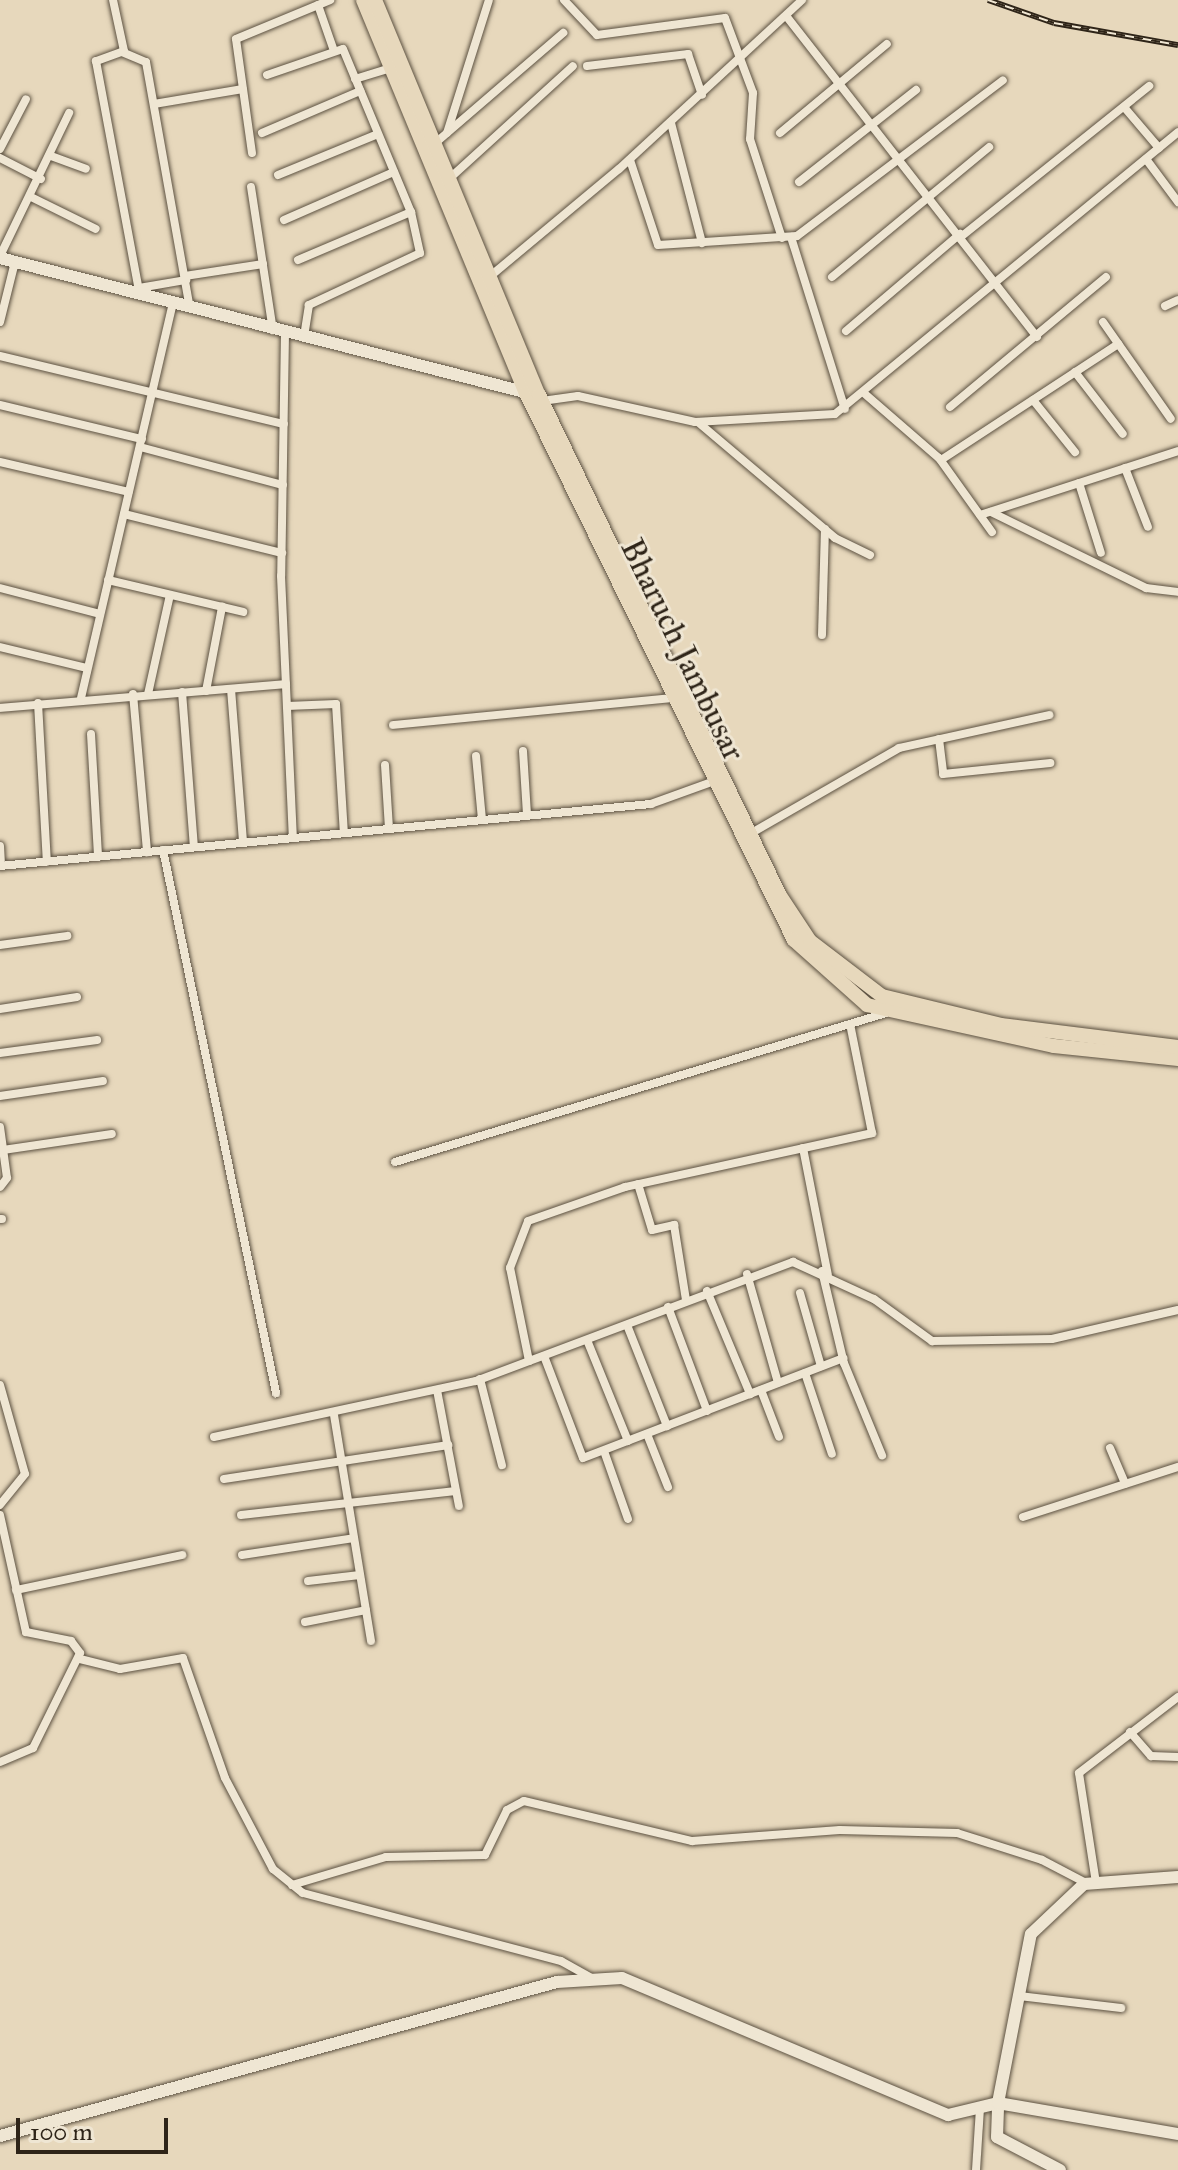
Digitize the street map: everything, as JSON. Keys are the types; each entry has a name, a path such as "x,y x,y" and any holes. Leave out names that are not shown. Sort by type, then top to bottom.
{"main road":[{"name":"Bharuch Jambusar","path":"363,0 390,68 435,142 485,279 536,396 794,940 867,1005 1054,1046 1178,1059"},
{"name":"Bharuch Jambusar","path":"375,0 450,178 485,279"},
{"path":"0,257 536,396"},
{"name":"Bharuch Jambusar","path":"610,553 674,698 720,779"},
{"name":"Bharuch Jambusar","path":"746,837 810,941 877,993 1001,1025 1178,1047"},
{"path":"867,1005 877,993"},
{"path":"1060,2170 997,2137 998,2103 1031,1934 1091,1883 1178,1877"},
{"path":"0,2136 557,1982 622,1978 948,2115 998,2103 1178,2134"}],"street":[{"path":"113,0 122,52"},
{"path":"252,153 238,36 330,0"},
{"path":"435,142 489,0"},
{"path":"564,0 597,35 723,17 753,93 750,139 845,409"},
{"path":"485,279 630,160 802,0"},
{"path":"318,5 333,48"},
{"path":"787,17 931,196 1037,337"},
{"path":"435,142 563,33"},
{"path":"780,133 842,85 887,44"},
{"path":"267,75 333,48 343,49 411,212 418,257 309,305 304,338"},
{"path":"190,308 186,278 145,60 122,52 96,61 140,291 186,278 263,264"},
{"path":"587,66 688,54 702,95"},
{"path":"450,178 573,66"},
{"path":"355,79 390,68"},
{"path":"630,160 658,245 786,237 1003,80"},
{"path":"846,331 1149,86"},
{"path":"154,104 243,89"},
{"path":"799,182 916,90"},
{"path":"262,133 360,91"},
{"path":"0,149 26,99"},
{"path":"1124,107 1159,148"},
{"path":"0,257 41,179 69,113"},
{"path":"671,123 702,243"},
{"path":"536,396 578,396 698,422 845,409 1178,132"},
{"path":"278,175 378,134"},
{"path":"832,277 989,147"},
{"path":"51,156 86,169"},
{"path":"0,158 41,179"},
{"path":"1146,159 1178,202"},
{"path":"284,220 394,172"},
{"path":"251,187 263,264 279,331 284,424 282,553 293,838"},
{"path":"31,197 96,229"},
{"path":"298,260 411,212"},
{"path":"0,322 15,262"},
{"path":"950,407 1106,277"},
{"path":"1165,306 1178,300"},
{"path":"81,698 173,304"},
{"path":"1103,322 1171,419"},
{"path":"941,460 1118,344"},
{"path":"0,356 284,424"},
{"path":"1075,372 1123,434"},
{"path":"865,394 941,460 992,532"},
{"path":"1033,400 1075,452"},
{"path":"0,405 283,485"},
{"path":"698,422 825,529 870,555"},
{"path":"980,515 1178,451"},
{"path":"0,462 129,492"},
{"path":"1125,468 1148,527"},
{"path":"1079,483 1101,553"},
{"path":"991,512 1146,588 1178,592"},
{"path":"124,514 282,553"},
{"path":"822,635 825,529"},
{"path":"108,580 243,612"},
{"path":"0,588 100,614"},
{"path":"148,694 170,595"},
{"path":"206,691 222,607"},
{"path":"0,647 87,668"},
{"path":"0,708 81,698 286,684"},
{"path":"231,689 243,843"},
{"path":"182,692 194,847"},
{"path":"133,694 147,852"},
{"path":"393,725 674,698"},
{"path":"38,703 47,862"},
{"path":"287,706 336,704 344,833"},
{"path":"746,837 893,751 1049,715"},
{"path":"91,734 98,857"},
{"path":"939,739 943,774 1050,763"},
{"path":"523,751 527,815"},
{"path":"476,756 482,819"},
{"path":"385,765 389,828"},
{"path":"0,846 1,866 47,862 651,804 720,779"},
{"path":"163,850 276,1393"},
{"path":"0,945 67,936"},
{"path":"0,1009 77,997"},
{"path":"395,1162 890,1011"},
{"path":"529,1361 510,1268 520,1231 540,1213 638,1184 873,1131 850,1024"},
{"path":"0,1053 97,1040"},
{"path":"0,1096 103,1081"},
{"path":"0,1127 7,1178 0,1187"},
{"path":"3,1150 112,1134"},
{"path":"803,1148 843,1358 882,1455"},
{"path":"638,1184 652,1230 674,1225 686,1300"},
{"path":"214,1437 334,1415 480,1379 627,1325 747,1274 793,1262 825,1273 932,1341 1052,1339 1178,1310"},
{"path":"747,1274 778,1383"},
{"path":"707,1291 750,1394"},
{"path":"800,1293 821,1366"},
{"path":"668,1307 707,1411"},
{"path":"627,1325 667,1426"},
{"path":"587,1340 628,1441"},
{"path":"544,1356 579,1454 604,1451 843,1358"},
{"path":"805,1373 832,1454"},
{"path":"480,1379 502,1465"},
{"path":"0,1385 25,1474 0,1505"},
{"path":"437,1390 459,1506"},
{"path":"761,1390 779,1437"},
{"path":"334,1415 371,1641"},
{"path":"647,1434 668,1487"},
{"path":"224,1479 448,1445"},
{"path":"1110,1448 1125,1484"},
{"path":"604,1451 628,1519"},
{"path":"1023,1517 1178,1467"},
{"path":"241,1515 456,1491"},
{"path":"0,1515 30,1637 71,1641 80,1659 120,1669 171,1657 186,1662 225,1778 273,1869 292,1885 308,1895 561,1961 595,1980"},
{"path":"242,1555 354,1538"},
{"path":"16,1590 182,1555"},
{"path":"308,1581 360,1575"},
{"path":"305,1622 366,1610"},
{"path":"0,1762 33,1748 80,1659"},
{"path":"1091,1883 1079,1773 1178,1697"},
{"path":"1130,1732 1151,1756 1178,1757"},
{"path":"292,1885 386,1857 485,1855 507,1810 524,1801 692,1841 840,1830 957,1833 1049,1863 1091,1883"},
{"path":"1019,1996 1121,2008"},
{"path":"976,2170 980,2108"}],"railway":[{"path":"988,0 1054,23 1178,45"}]}
